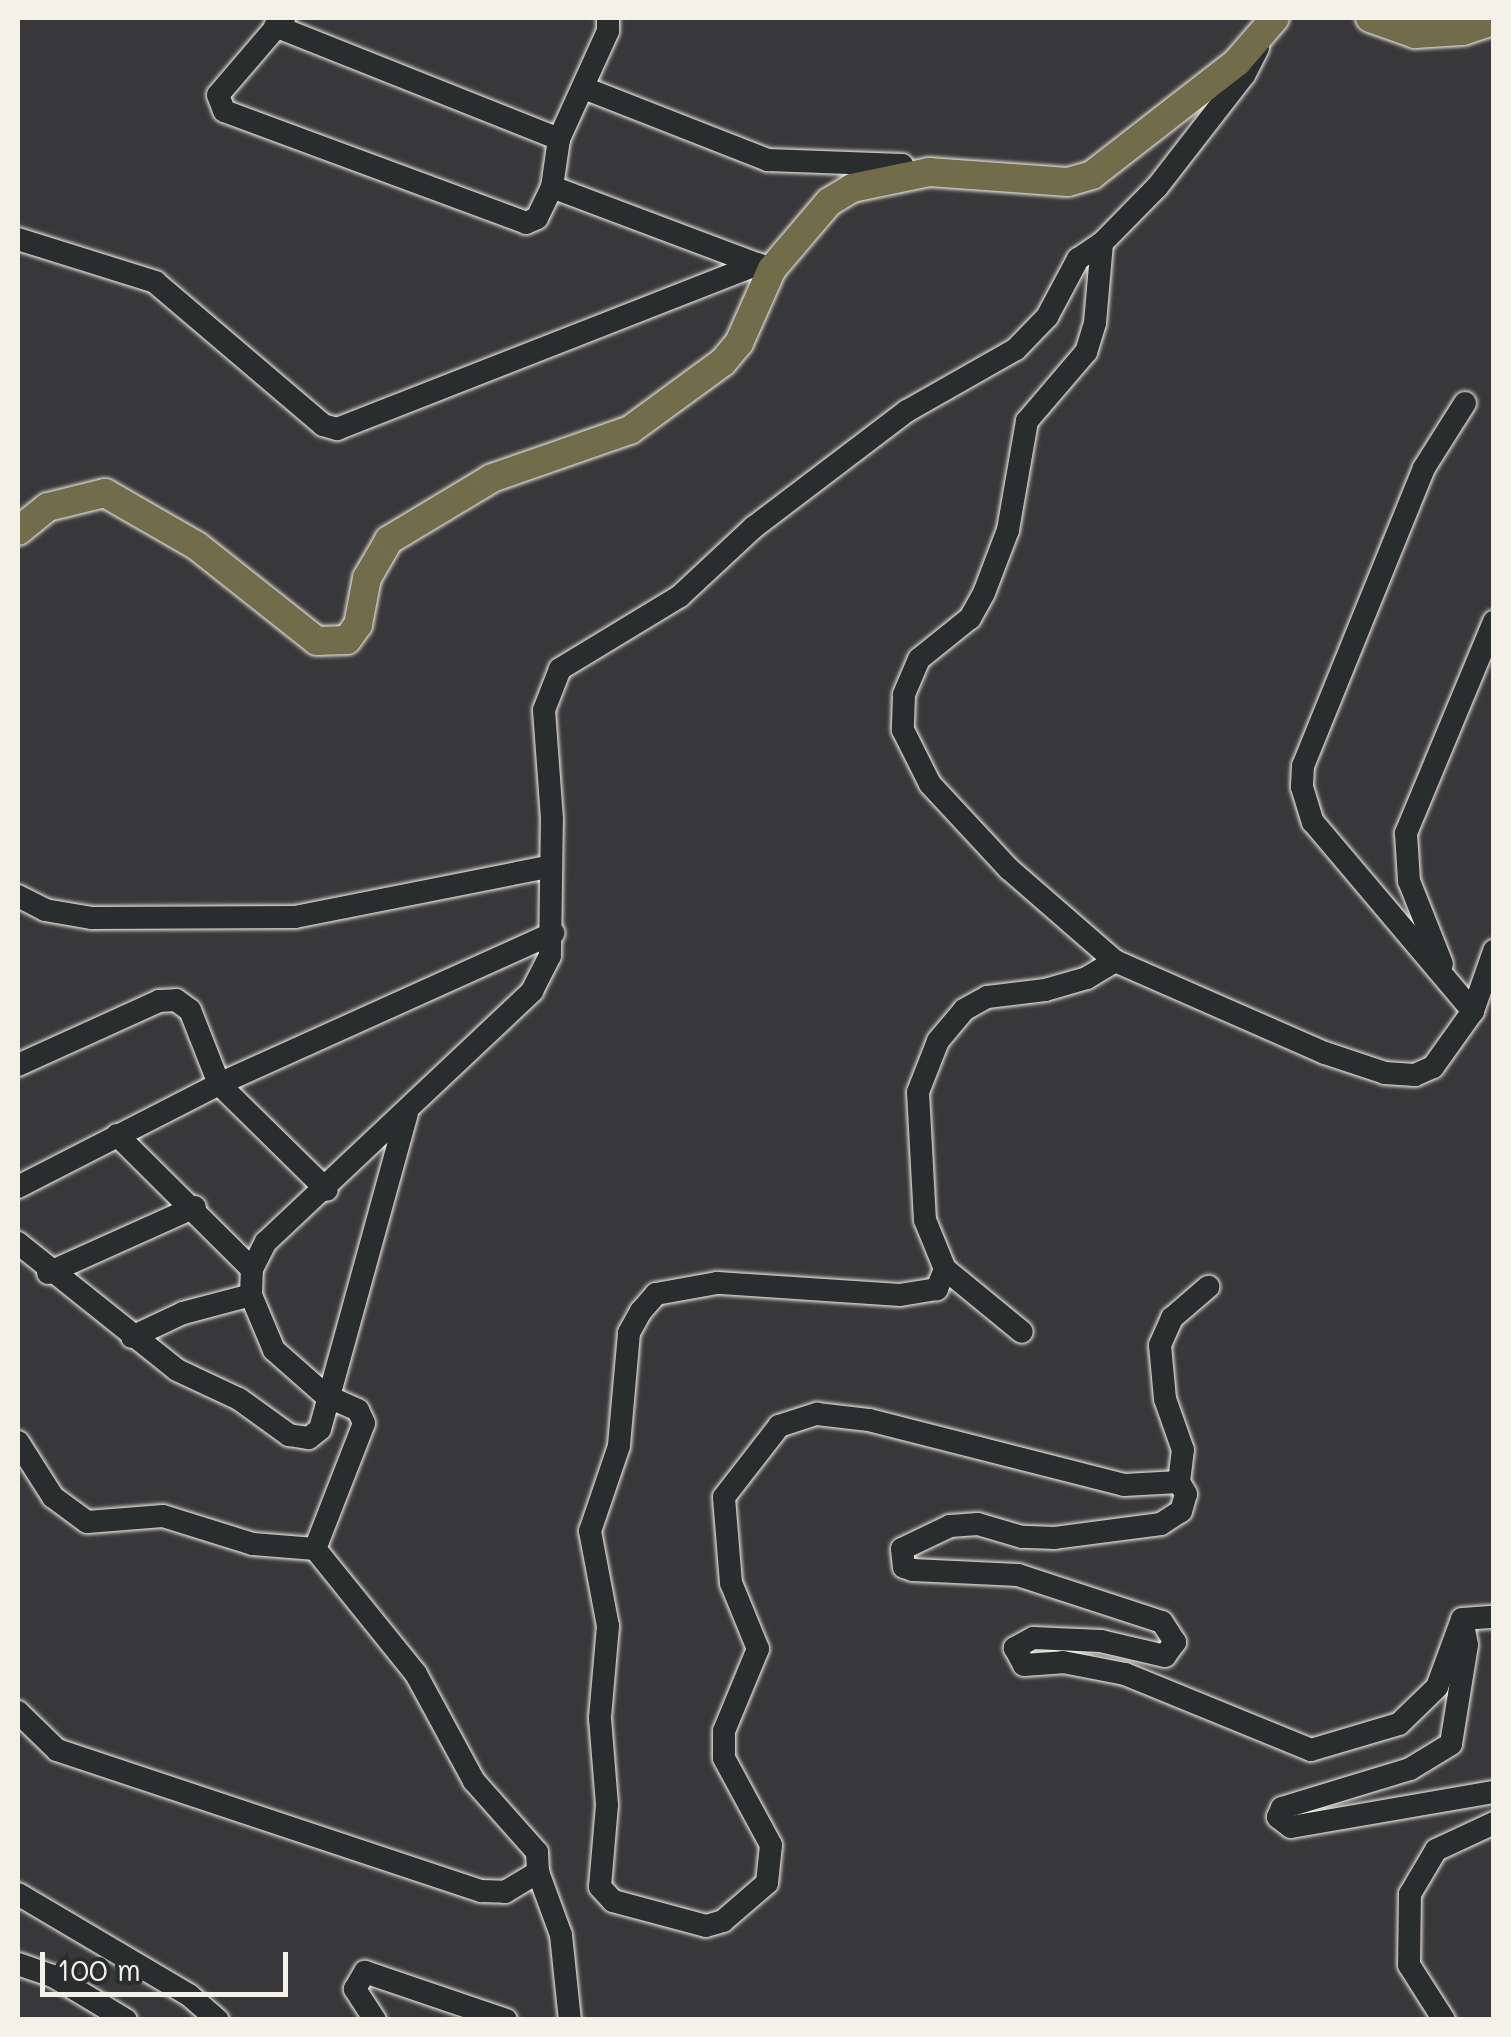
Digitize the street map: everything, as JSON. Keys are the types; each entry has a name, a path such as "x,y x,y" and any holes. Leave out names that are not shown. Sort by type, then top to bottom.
{"main road":[{"path":"1370,18 1415,34 1463,32 1494,21"},
{"path":"18,531 48,507 105,493 196,546 317,640 347,640 358,625 367,578 389,540 492,478 630,430 671,402 739,343 764,267 829,202 852,188 908,174 1068,182 1092,176 1269,27"}],"street":[{"path":"559,139 279,22 218,95 224,111 508,221 537,218 552,187 559,139 608,31 608,18"},
{"path":"316,1550 364,1423 344,1398 325,1395 274,1350 251,1295 252,1269 266,1242 328,1190 532,990 550,956 553,933 548,867 552,819 544,710 560,669 680,596 754,527 908,411 1016,350 1047,317 1078,259 1134,215 1230,94 1269,27"},
{"path":"584,88 768,160 902,165 908,174"},
{"path":"552,187 764,267"},
{"path":"18,239 155,282 324,426 336,428 764,267"},
{"path":"1102,243 1095,323 1086,352 1026,421 1008,530 984,593 970,618 919,659 904,695 903,730 930,784 1009,869 1115,960 1385,1073 1415,1075 1433,1067 1472,1011 1494,951"},
{"path":"1465,403 1424,468 1303,766 1302,787 1313,822 1472,1011"},
{"path":"1450,984 1409,881 1406,833 1494,622"},
{"path":"18,896 45,910 92,918 295,917 548,867"},
{"path":"18,1187 219,1084 553,933"},
{"path":"1022,1332 945,1269 931,1243 921,1188 918,1092 938,1041 964,1010 987,997 1087,978 1115,960"},
{"path":"18,1064 168,999 190,1010 219,1084 328,1190"},
{"path":"18,1243 48,1273 132,1337 289,1435 309,1438 320,1429 325,1395 406,1113"},
{"path":"116,1135 195,1207 252,1269"},
{"path":"48,1273 195,1207"},
{"path":"945,1269 937,1289 924,1295 685,1286 656,1294 629,1333 619,1446 590,1531 608,1626 600,1718 607,1805 600,1873 605,1895 706,1926 723,1921 767,1882 771,1845 724,1758 724,1731 758,1649 731,1583 724,1497 779,1426 817,1414 869,1420 1124,1485 1179,1482"},
{"path":"1208,1287 1172,1318 1160,1346 1165,1398 1183,1450 1179,1482 1186,1494 1181,1512 1161,1524 1054,1538 1022,1538 978,1524 950,1526 916,1538 900,1560 913,1570 1018,1575 1162,1622 1175,1642 1164,1656 1101,1641 1033,1638 1015,1648 1016,1659 1125,1674 1310,1750 1399,1724 1437,1687 1462,1619"},
{"path":"132,1337 183,1312 251,1295"},
{"path":"18,1442 53,1497 87,1522 163,1516 253,1544 316,1550 416,1674 474,1782 537,1852 538,1872 561,1935 570,2020"},
{"path":"1462,1619 1494,1616"},
{"path":"1462,1619 1467,1645 1451,1744 1410,1769 1282,1808 1278,1817 1291,1827 1494,1792"},
{"path":"18,1712 57,1750 481,1891 505,1892 538,1872"},
{"path":"1444,2020 1409,1965 1410,1894 1436,1850 1494,1823"},
{"path":"18,1894 64,1918 218,2020"},
{"path":"18,1910 64,1918"},
{"path":"18,1964 53,1976 126,2020"},
{"path":"375,2020 355,1989 365,1972 506,2020"}]}
